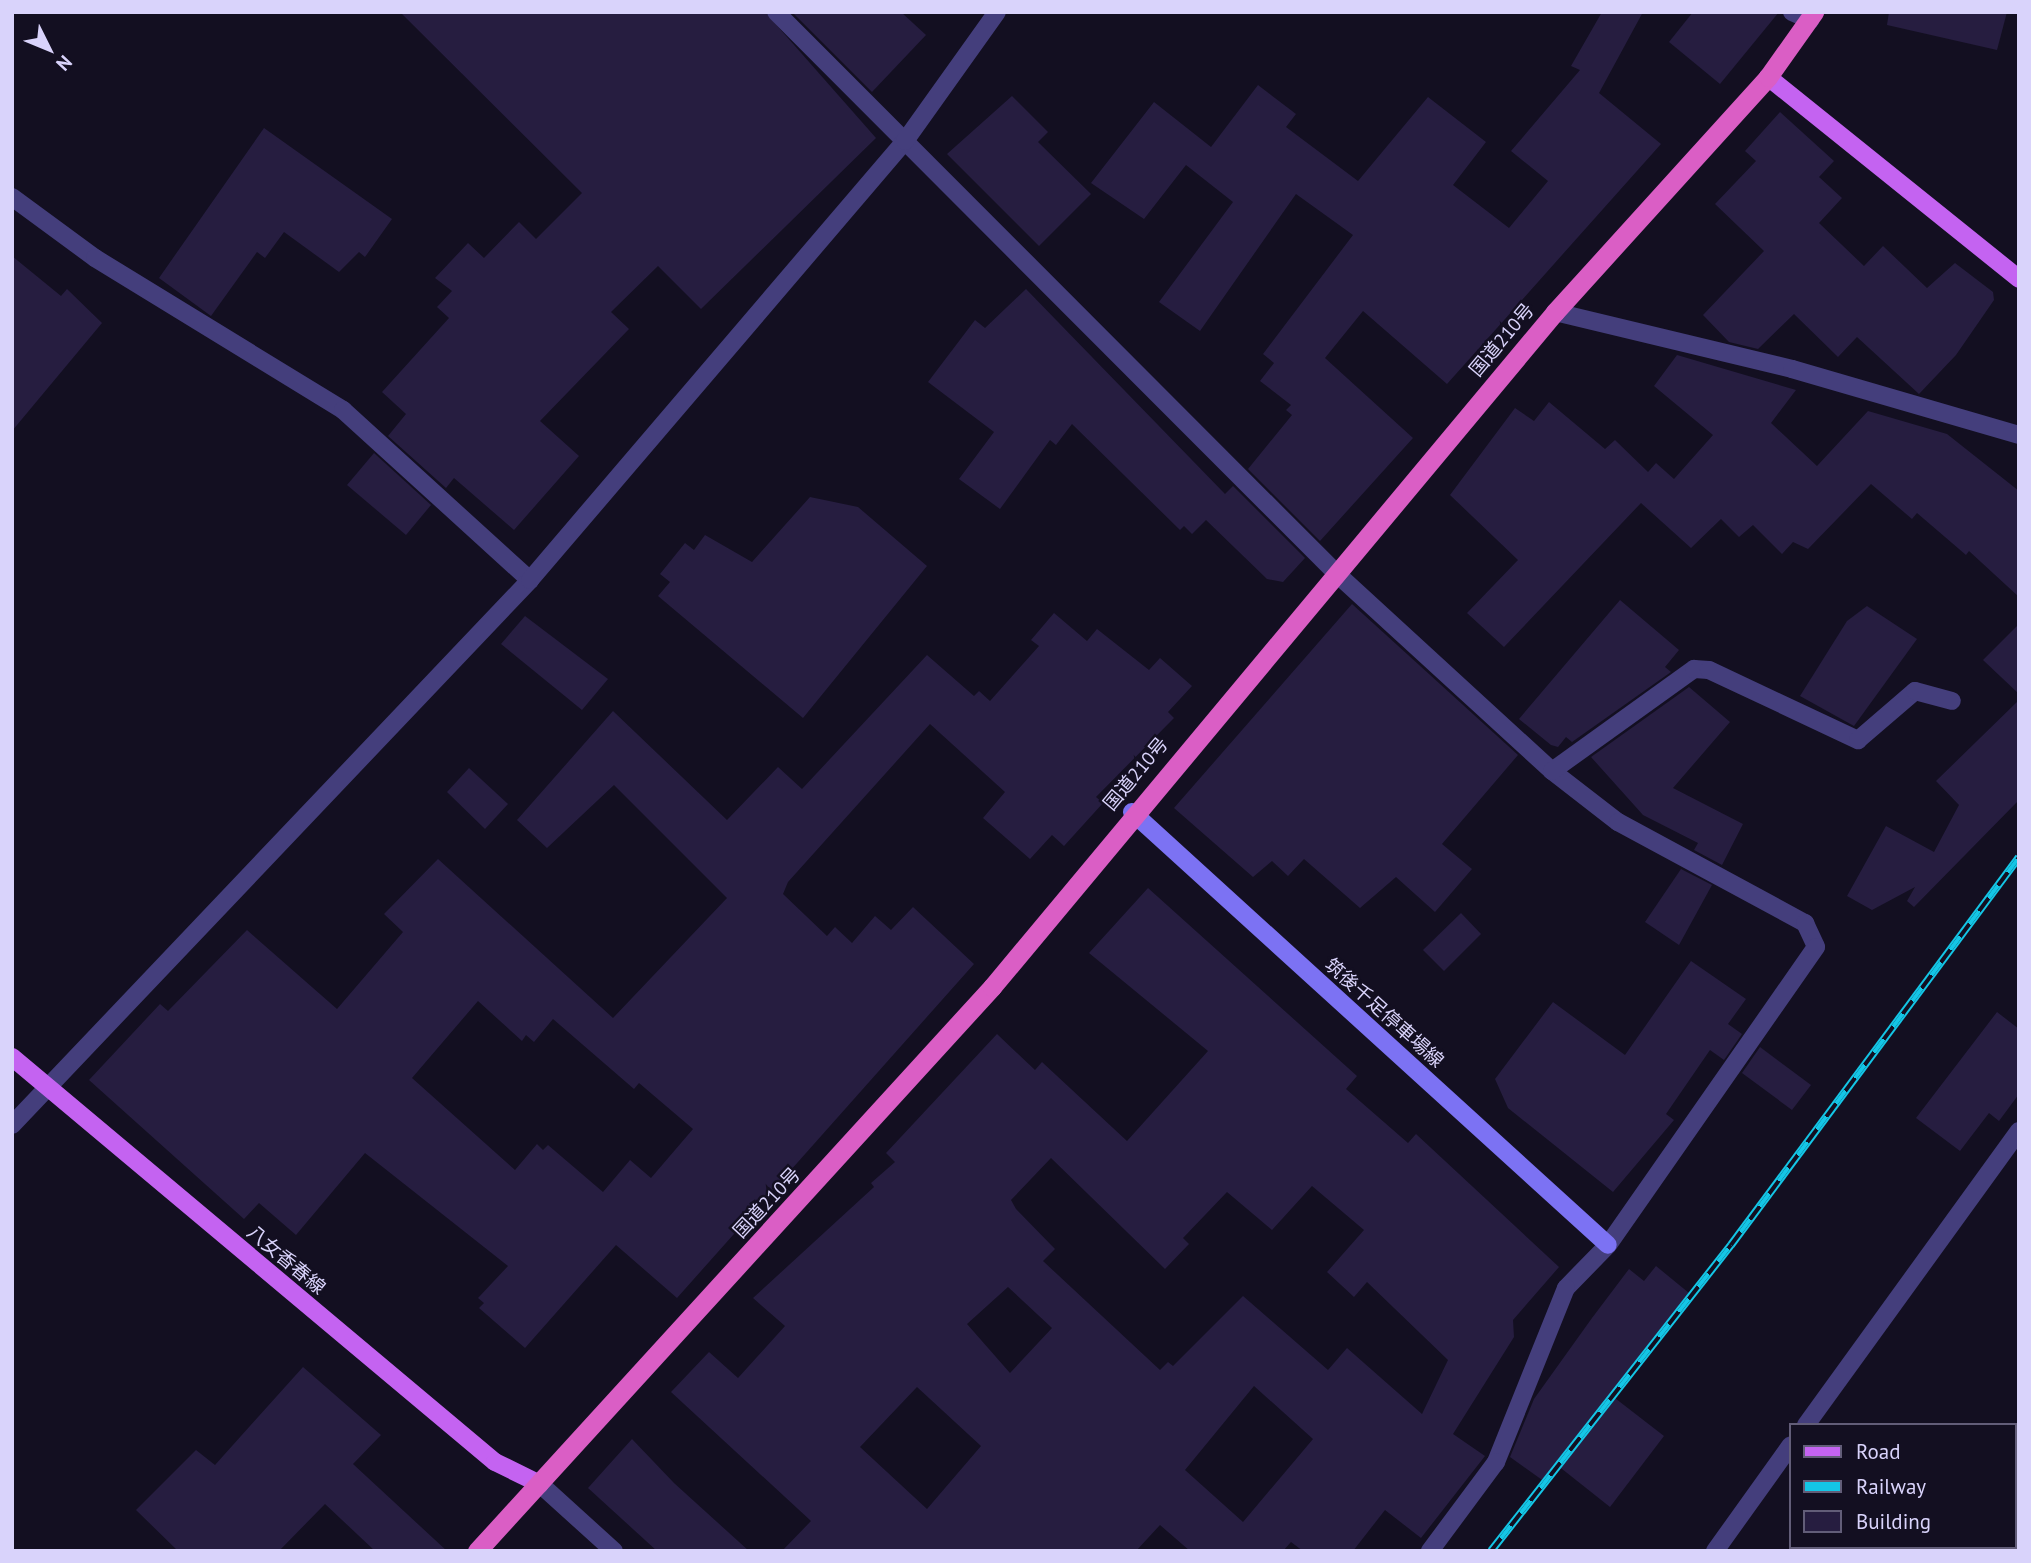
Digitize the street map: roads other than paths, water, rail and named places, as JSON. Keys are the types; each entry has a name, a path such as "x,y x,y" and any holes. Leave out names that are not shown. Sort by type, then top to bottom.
{"highway":[{"name":"国道210号","path":"477,1551 992,987 1132,812 1555,312 1768,77 1805,15"}],"main road":[{"path":"1768,77 2019,279"},
{"name":"筑後千足停車場線","path":"1132,812 1608,1245"},
{"name":"八女香春線","path":"12,1057 495,1462 540,1484"}],"street":[{"path":"776,12 1336,573 1552,771 1618,822 1805,923 1816,947 1608,1245 1566,1288 1496,1462 1430,1551"},
{"path":"12,1125 530,580 905,141 996,12"},
{"path":"12,197 95,258 343,410 530,580"},
{"path":"1555,312 1792,369 2019,435"},
{"path":"1552,771 1694,669 1709,670 1858,740 1915,691 1952,701"},
{"path":"1807,1423 2019,1132"},
{"path":"1715,1551 1790,1446"},
{"path":"540,1484 614,1551"}],"railway":[{"path":"1491,1551 1731,1245 2019,857"}]}
